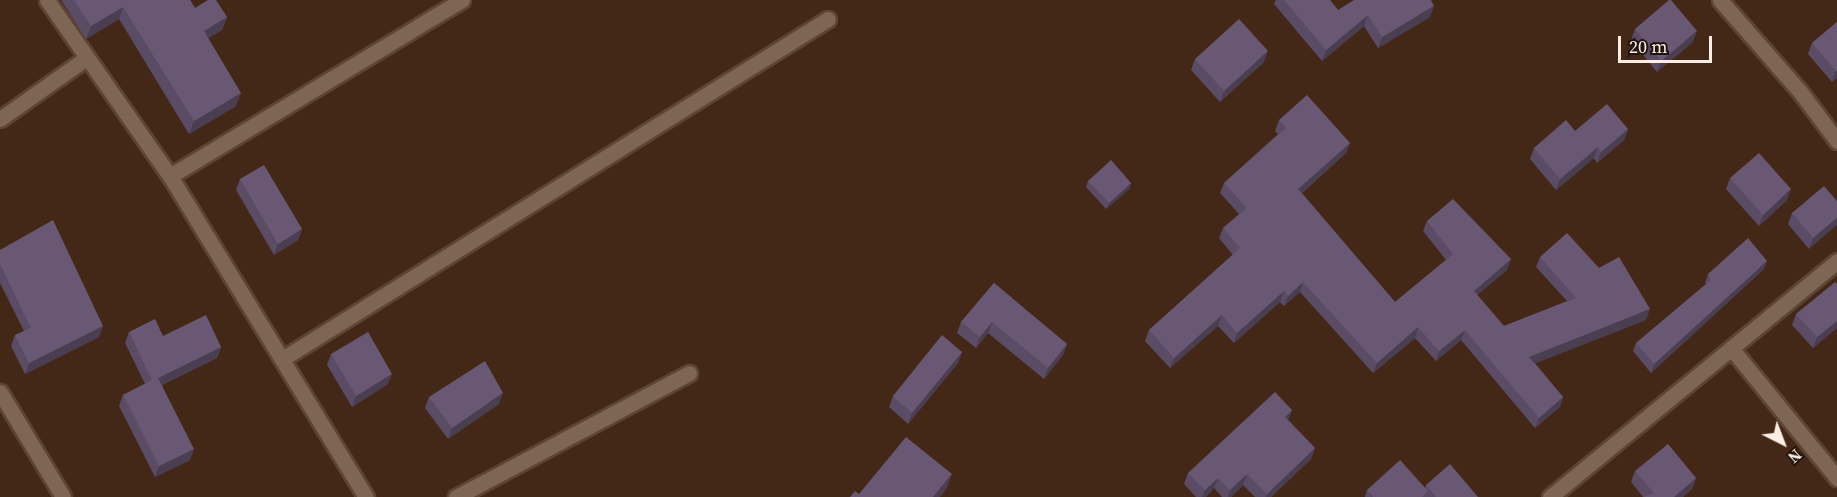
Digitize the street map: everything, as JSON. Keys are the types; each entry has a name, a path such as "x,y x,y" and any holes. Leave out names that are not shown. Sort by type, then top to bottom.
{"street":[{"path":"47,0 170,176 366,497"},
{"path":"170,176 462,0"},
{"path":"1720,0 1802,93 1837,141"},
{"path":"282,359 828,19"},
{"path":"0,119 86,58"},
{"path":"1550,497 1837,261"},
{"path":"1731,348 1837,478"},
{"path":"456,497 689,373"},
{"path":"0,392 63,497"}],"building":[{"path":"74,0 190,0 195,8 208,0 216,0 227,17 204,31 241,93 194,121 123,7 91,26"},
{"path":"1284,0 1330,0 1338,10 1354,0 1431,0 1434,6 1382,37 1368,15 1326,50"},
{"path":"1669,0 1697,31 1661,61 1635,29"},
{"path":"1239,19 1268,51 1224,91 1195,59"},
{"path":"1837,22 1837,71 1836,71 1812,43"},
{"path":"1307,95 1350,143 1298,189 1395,302 1453,254 1427,221 1453,199 1511,259 1474,291 1504,326 1576,298 1540,257 1567,233 1599,268 1619,257 1650,309 1529,357 1563,397 1539,418 1465,330 1439,351 1418,327 1377,363 1303,282 1288,296 1284,291 1237,333 1222,315 1174,358 1149,330 1240,248 1223,228 1247,208 1224,183 1286,128 1279,120"},
{"path":"1607,104 1628,129 1601,152 1598,147 1560,179 1534,148 1566,120 1575,131"},
{"path":"1759,153 1791,189 1763,215 1730,178"},
{"path":"1111,160 1131,183 1109,203 1088,181"},
{"path":"264,165 302,229 278,244 240,179"},
{"path":"1824,186 1837,201 1837,218 1813,238 1792,213"},
{"path":"53,220 103,326 29,363 15,335 31,328 0,264 0,250"},
{"path":"1748,238 1767,261 1654,364 1636,343 1711,280 1708,274"},
{"path":"1835,282 1837,284 1837,321 1817,337 1796,314"},
{"path":"994,283 1067,344 1048,368 992,322 980,337 961,322"},
{"path":"206,315 221,347 158,378 194,449 159,466 123,395 152,380 129,332 155,319 163,336"},
{"path":"368,332 392,374 356,396 331,354"},
{"path":"942,335 962,352 912,413 893,396"},
{"path":"485,361 503,393 452,428 429,397"},
{"path":"1275,392 1292,410 1285,417 1315,448 1267,494 1247,474 1230,490 1218,478 1205,490 1188,473"},
{"path":"906,437 952,474 933,497 850,497 855,491 859,494"},
{"path":"1668,444 1696,478 1674,497 1644,497 1654,493 1635,471"},
{"path":"1400,460 1428,491 1422,497 1373,497 1367,490"},
{"path":"1450,464 1478,497 1436,497 1426,485"}]}
